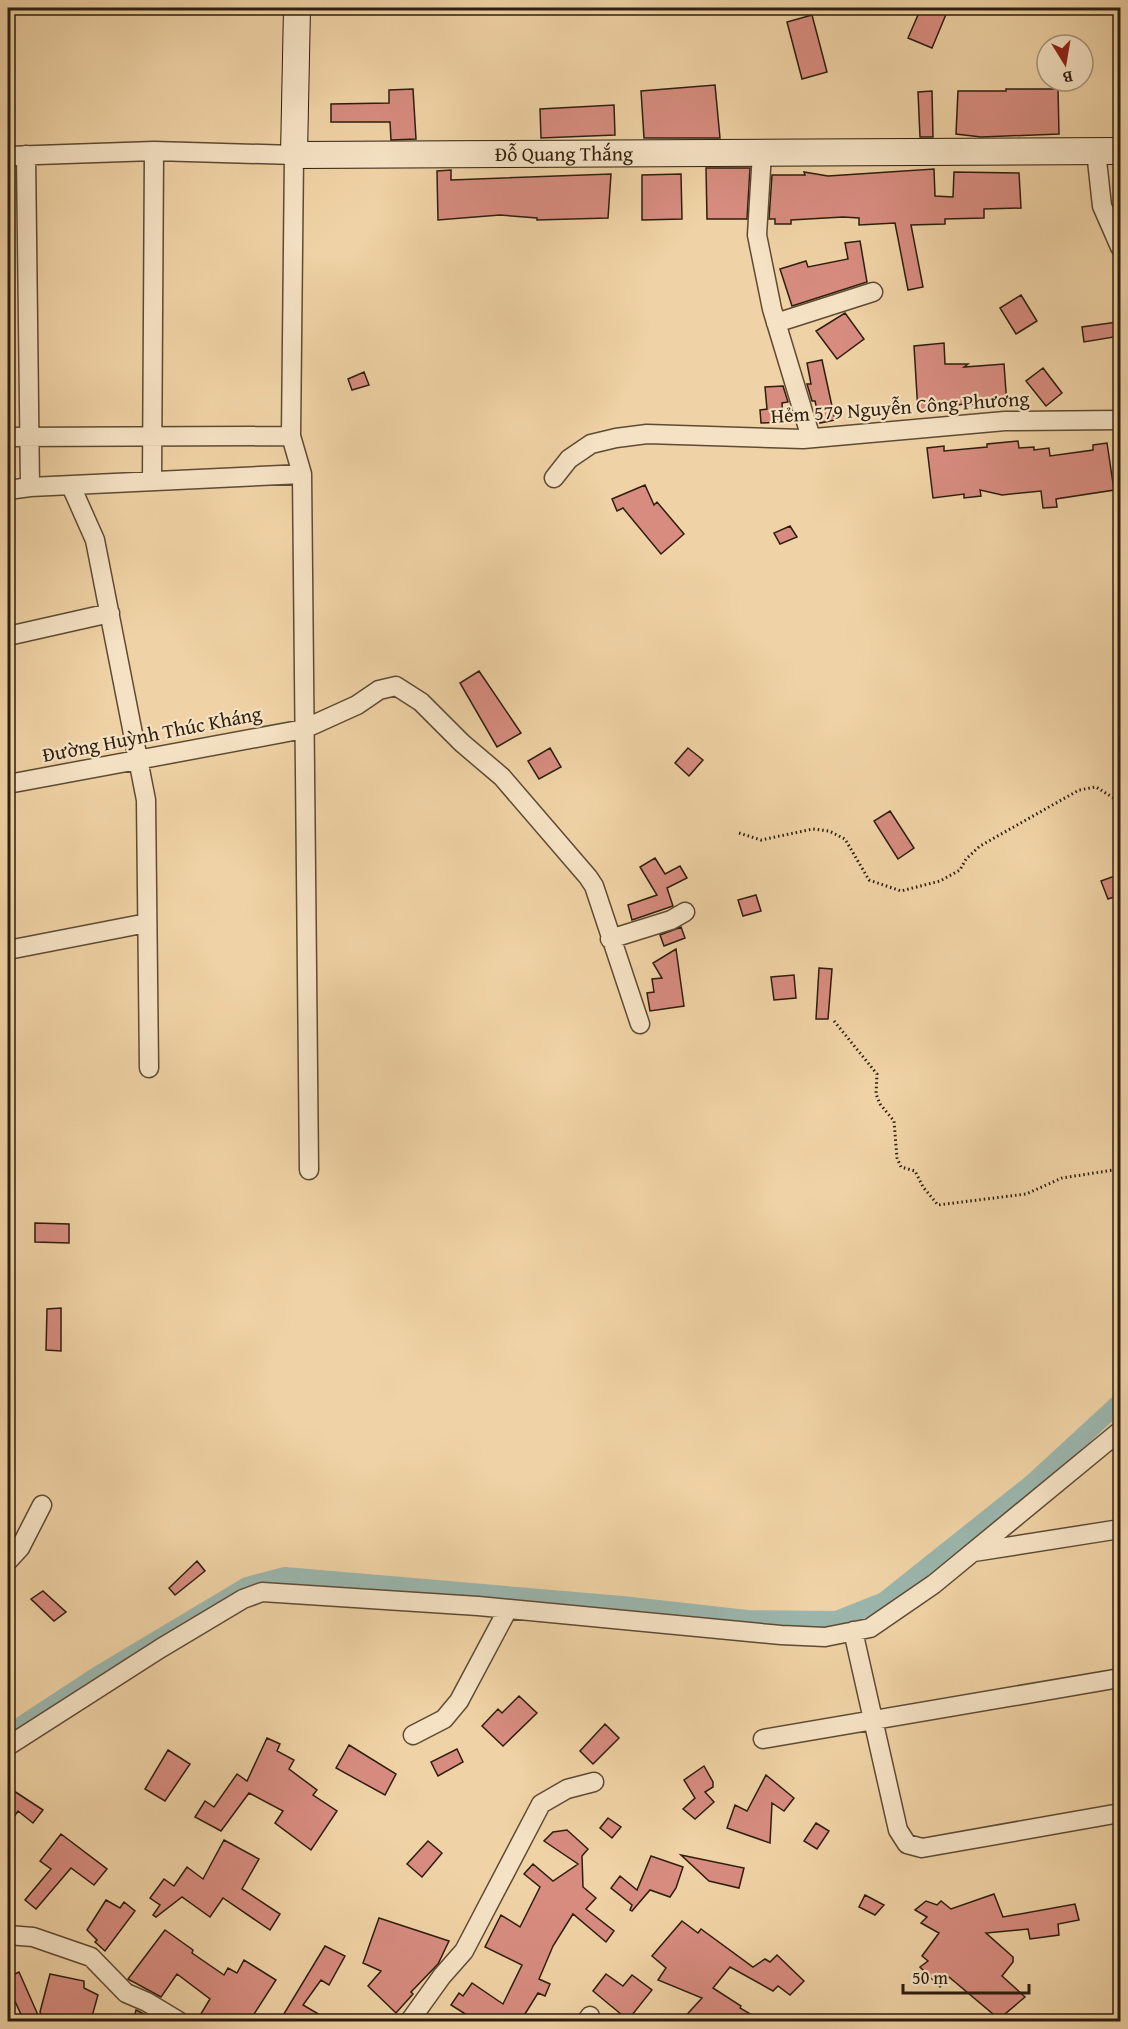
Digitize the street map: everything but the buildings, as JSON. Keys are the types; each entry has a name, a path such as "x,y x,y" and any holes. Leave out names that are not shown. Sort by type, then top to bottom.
{"street":[{"path":"297,8 291,436 302,474 309,1170"},
{"path":"153,481 151,438 154,151"},
{"name":"Đỗ Quang Thắng","path":"17,155 154,151 294,156 1108,151"},
{"path":"1108,151 1102,206 1120,248"},
{"path":"762,153 757,235 776,323 811,438"},
{"path":"17,155 30,436 30,487"},
{"path":"776,323 873,292"},
{"name":"Hẻm 579 Nguyễn Công Phương","path":"554,478 569,459 591,444 647,434 811,438 1005,421 1120,420"},
{"path":"8,437 291,436"},
{"path":"8,490 30,487 302,474"},
{"path":"71,486 94,540 146,800 149,1068"},
{"path":"8,636 110,613"},
{"name":"Đường Huỳnh Thúc Kháng","path":"8,784 304,729 357,705 379,690 396,686 421,702 470,750 502,777 588,877 594,886 610,939"},
{"path":"640,1024 610,939 671,920 685,912"},
{"path":"8,950 147,923"},
{"path":"8,1746 161,1647 243,1599 262,1592 508,1609 781,1635 825,1637 870,1628 934,1584 1120,1431"},
{"path":"8,1561 20,1548 42,1505"},
{"path":"973,1553 1120,1529"},
{"path":"414,1736 444,1719 459,1701 508,1609"},
{"path":"853,1631 898,1830 907,1844 922,1848 1120,1813"},
{"path":"763,1739 1120,1678"},
{"path":"409,2022 441,1976 464,1951 542,1804 567,1789 594,1782"},
{"path":"8,1935 33,1937 91,1957 126,1993 147,2002 180,2022"}],"path":[{"path":"739,833 761,840 813,830 829,831 844,839 869,880 901,891 940,881 960,870 966,859 980,846 1079,790 1096,786 1120,802"},
{"path":"834,1021 878,1074 876,1094 880,1104 894,1121 897,1158 901,1167 915,1172 922,1187 938,1205 1026,1194 1062,1178 1120,1169"}],"waterway":[{"path":"8,1734 98,1675 247,1586 285,1576 622,1605 747,1619 836,1620 884,1601 1031,1484 1120,1402"}]}
